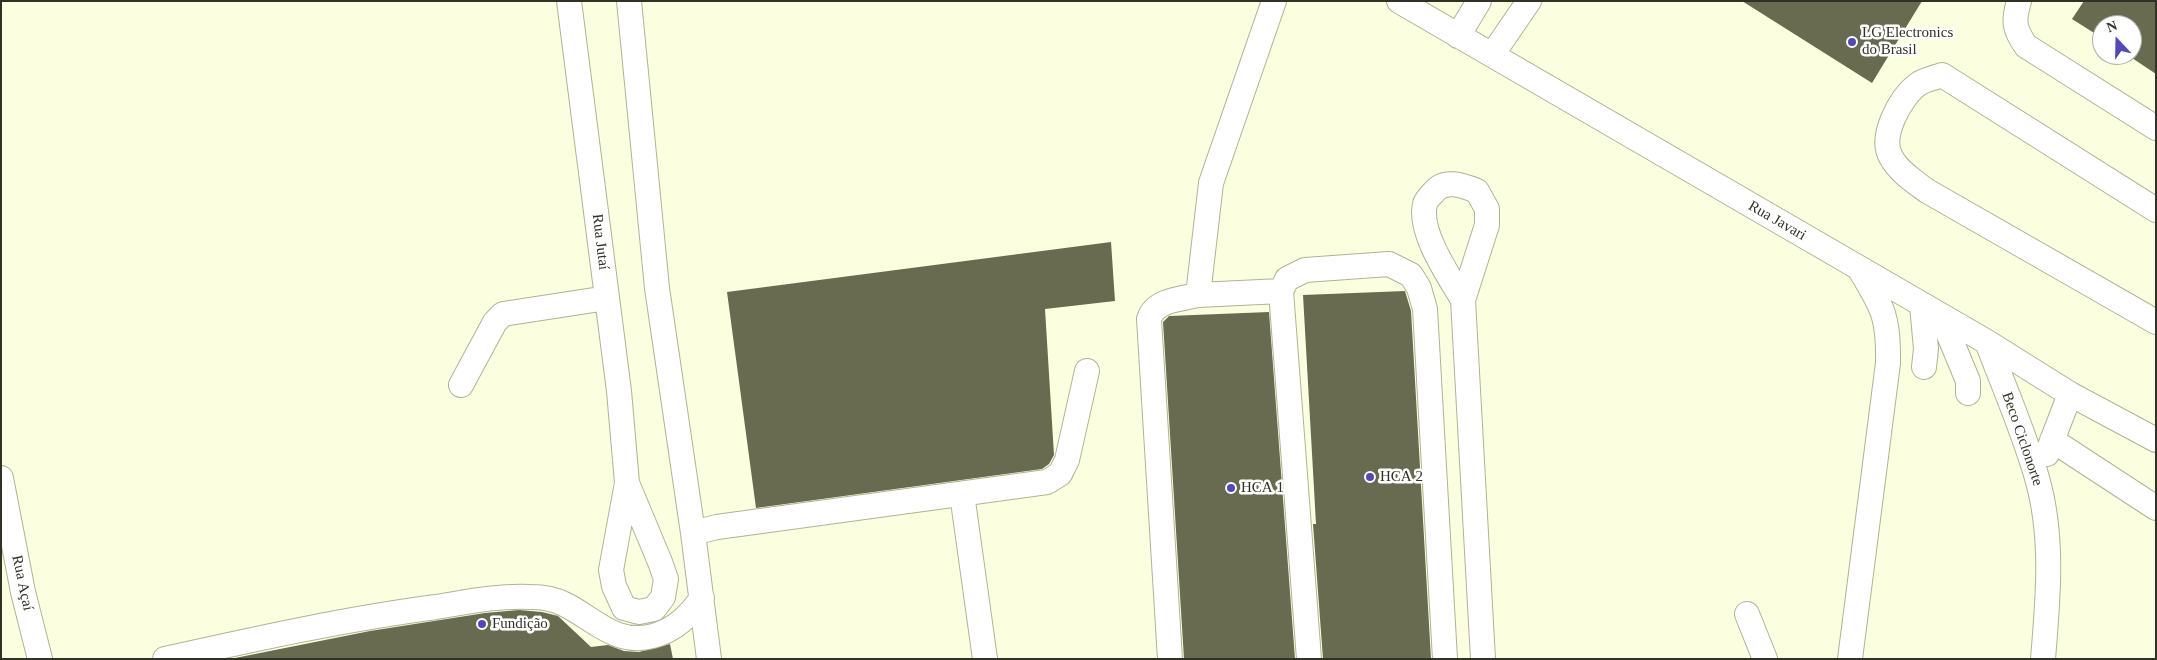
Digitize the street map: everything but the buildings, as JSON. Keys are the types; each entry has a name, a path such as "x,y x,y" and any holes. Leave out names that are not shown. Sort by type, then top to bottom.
{"street":[{"name":"Rua Jutaí","path":"569,1 607,298 627,483"},
{"path":"629,1 657,288 694,532 709,659"},
{"path":"1198,295 1211,184 1274,1"},
{"name":"Rua Javari","path":"1399,1 1987,342 2070,394 2156,440"},
{"path":"1458,36 1479,1"},
{"path":"1492,55 1529,1"},
{"path":"2019,1 2016,12 2016,31 2026,46 2156,128"},
{"path":"2156,210 1942,75 1917,84 1900,106 1888,127 1890,156 1905,173 1927,191 2156,322"},
{"path":"1309,659 1281,291 1287,279 1305,270 1389,264 1411,275 1419,288 1425,309 1446,659"},
{"path":"1850,659 1888,363 1889,334 1882,307 1859,269"},
{"path":"1170,659 1148,319 1151,311 1160,304 1198,295 1281,291"},
{"path":"461,385 495,322 503,314 607,298"},
{"path":"1463,300 1483,659"},
{"path":"1924,367 1931,310"},
{"path":"1931,310 1968,380 1964,394 2009,400"},
{"name":"Beco Ciclonorte","path":"1987,342 2037,478 2049,556 2048,621 2043,659"},
{"path":"694,532 717,527 1047,482 1060,474 1068,460 1087,371"},
{"path":"2037,478 2070,394"},
{"path":"2052,440 2156,508"},
{"name":"Rua Açaí","path":"1,478 23,592 40,659"},
{"path":"962,494 985,659"},
{"path":"165,659 395,612 529,596 563,603 610,633 625,638 642,639 660,634 675,626 689,615 702,598"},
{"path":"1747,614 1765,654 1765,659"}],"place":[{"name":"LG Electronics do Brasil","path":"1852,42"},
{"name":"HCA 2","path":"1370,477"},
{"name":"HCA 1","path":"1231,488"},
{"name":"Fundição","path":"482,624"}]}
